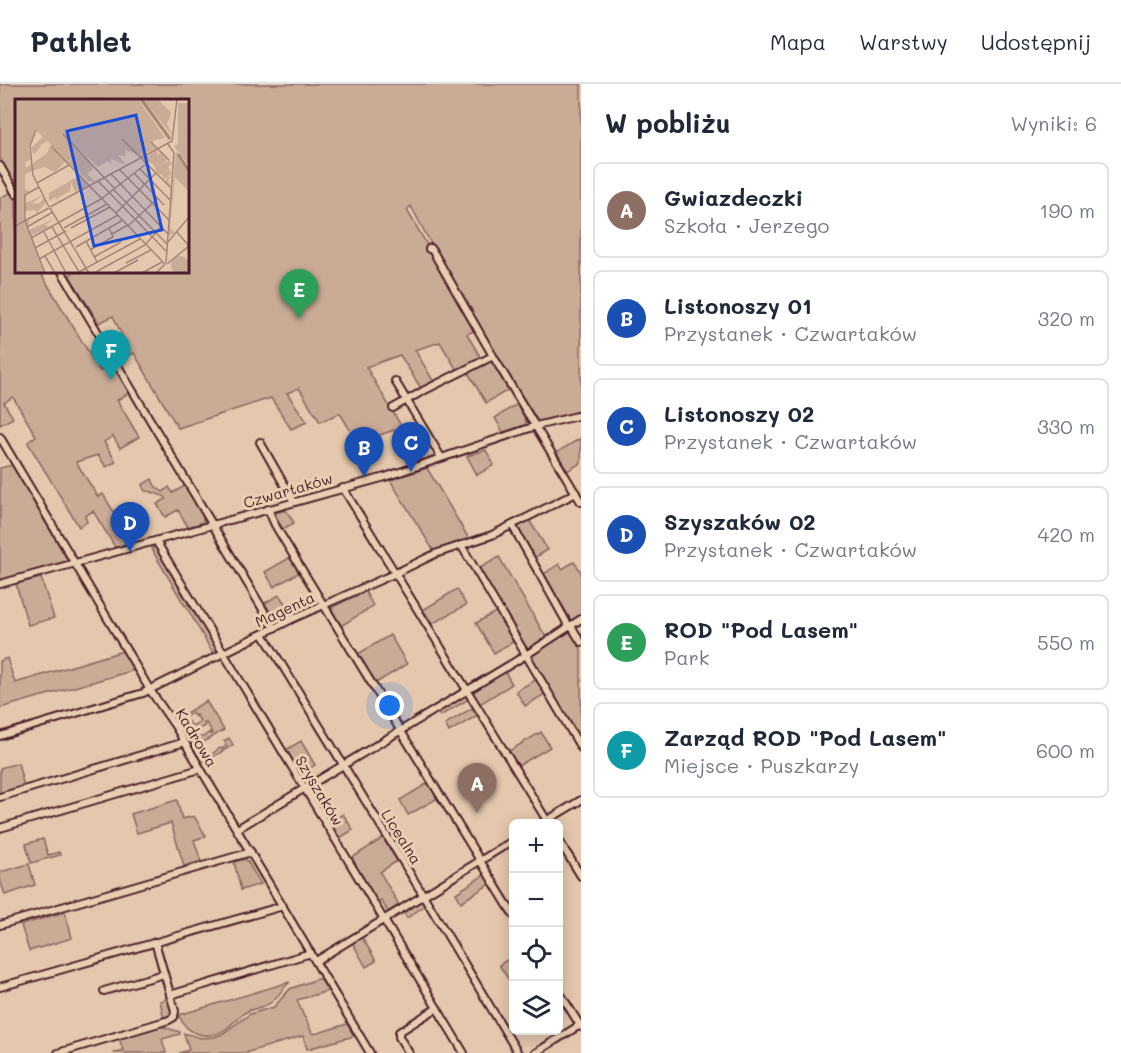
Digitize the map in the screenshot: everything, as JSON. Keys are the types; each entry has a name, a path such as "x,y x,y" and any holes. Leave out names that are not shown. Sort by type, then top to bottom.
{"street":[{"path":"0,166 15,192"},
{"path":"429,249 431,248 467,313 581,501"},
{"path":"63,273 274,628"},
{"path":"393,408 493,356"},
{"path":"395,381 441,457"},
{"name":"Czwartaków","path":"0,584 385,477 536,426 581,415"},
{"name":"Kadrowa","path":"0,437 370,1053"},
{"path":"260,442 294,502"},
{"path":"344,488 544,819"},
{"name":"Magenta","path":"0,736 143,693 263,633 435,554 492,534 576,493"},
{"path":"268,509 275,525 509,909"},
{"path":"512,525 550,594 581,642"},
{"name":"Szyszaków","path":"156,541 464,1053"},
{"path":"461,545 581,748"},
{"path":"237,830 526,655 581,619"},
{"name":"Licealna","path":"263,633 518,1053"},
{"path":"0,797 185,742"},
{"path":"0,828 200,769"},
{"path":"551,819 581,800"},
{"path":"316,962 509,842"},
{"path":"563,847 581,876"},
{"path":"0,926 250,852"},
{"path":"0,987 283,906"},
{"path":"58,1053 172,1019 175,1013 155,942"},
{"path":"170,995 311,953"},
{"path":"104,991 164,974"},
{"path":"535,1053 580,1026 563,998"},
{"path":"409,1053 399,1032 437,1008"}],"shaded area":[{"path":"0,84 581,84 581,412 538,421 440,261 411,206 407,210 476,330 467,334 482,360 458,372 440,342 415,350 435,384 422,390 400,355 366,367 421,459 408,463 394,430 366,440 362,433 354,437 340,413 320,422 299,388 287,393 307,422 291,429 271,398 178,428 134,353 120,360 118,357 129,350 113,316 99,323 69,275 72,273 189,273 189,99 15,99 15,184 0,158"},
{"path":"11,192 15,198 15,273 41,273 100,371 113,362 131,392 117,400 139,437 120,448 113,436 104,442 116,462 106,467 98,455 76,462 98,497 103,494 131,543 115,547 93,511 85,516 87,522 79,527 28,443 36,436 13,397 4,403 13,418 0,425 0,198"},
{"path":"487,361 492,362 508,390 486,403 467,371"},
{"path":"517,404 526,421 525,425 503,432 495,418"},
{"path":"581,438 581,463 567,471 557,452"},
{"path":"486,450 494,465 477,475 467,456"},
{"path":"12,465 67,561 0,580 0,468"},
{"path":"427,468 469,539 435,553 390,480"},
{"path":"152,479 155,486 163,492 169,487 173,493 186,485 203,516 203,522 188,527 178,510 165,517 157,504 166,499 165,497 145,491 142,485"},
{"path":"286,510 294,523 283,529 273,514"},
{"path":"529,520 548,550 534,558 515,528"},
{"path":"155,547 189,604 185,606 151,548"},
{"path":"291,557 300,572 274,587 265,572"},
{"path":"499,557 546,637 529,648 524,647 478,569"},
{"path":"574,562 581,572 581,616 572,622 544,574 559,564 562,569"},
{"path":"41,578 54,618 28,625 16,584"},
{"path":"457,589 466,605 432,624 423,610"},
{"path":"365,591 373,606 341,626 331,608"},
{"path":"279,595 294,616 283,620 274,619 265,603"},
{"path":"191,606 219,653 214,655 187,608"},
{"path":"497,611 514,641 494,653 476,623"},
{"path":"569,629 581,649 581,742 530,655"},
{"path":"390,635 407,664 376,683 358,654"},
{"path":"123,651 135,670 0,708 0,661 7,658 15,683"},
{"path":"505,672 512,684 480,704 472,692"},
{"path":"537,679 545,694 525,706 516,691"},
{"path":"467,695 469,699 440,716 436,711"},
{"path":"206,701 224,730 194,748 190,740 192,738 195,744 198,743 201,740 198,739 199,737 210,732 212,734 210,728 204,723 205,726 191,734 193,729 185,734 181,726 189,722 194,725 200,721 192,713 178,721 176,719"},
{"path":"474,707 478,715 449,732 445,724"},
{"path":"541,732 550,747 518,766 509,751"},
{"path":"229,738 233,745 203,763 197,755 203,751 209,756 227,745 224,741"},
{"path":"301,741 315,765 299,775 284,751"},
{"path":"18,763 24,787 0,794 0,768"},
{"path":"428,783 438,798 408,815 400,800"},
{"path":"177,800 182,819 194,816 206,836 194,840 201,861 184,866 171,823 137,833 131,814"},
{"path":"343,814 353,830 338,839 328,823"},
{"path":"383,838 397,861 380,872 399,905 388,912 381,900 376,902 350,859"},
{"path":"43,839 48,855 59,852 60,855 31,863 26,844"},
{"path":"246,859 261,884 241,890 234,862"},
{"path":"29,864 35,885 5,895 0,872"},
{"path":"484,875 490,884 461,902 456,893"},
{"path":"420,900 424,906 407,918 403,912"},
{"path":"65,912 72,938 29,951 21,925"},
{"path":"362,937 376,961 366,967 352,942"},
{"path":"509,959 509,980 499,965"},
{"path":"320,978 328,991 297,1000 312,1033 347,1024 354,1036 307,1049 303,1036 248,1053 179,1053 189,1050 184,1033 201,1038 222,1034 250,1014 274,1007 290,989"},
{"path":"290,982 270,1003 244,1013 219,1033 198,1034 182,1022 179,1015"},
{"path":"169,998 173,1012 172,1016 164,1019 160,1001"},
{"path":"157,1025 180,1032 180,1034 162,1039 166,1053 113,1053 123,1050 119,1038"}],"place":[{"name":"ROD \"Pod Lasem\"","path":"299,319"},
{"name":"Zarząd ROD \"Pod Lasem\"","path":"111,380"},
{"name":"Listonoszy 02","path":"411,472"},
{"name":"Listonoszy 01","path":"364,477"},
{"name":"Szyszaków 02","path":"130,552"},
{"name":"Gwiazdeczki","path":"477,813"}]}
